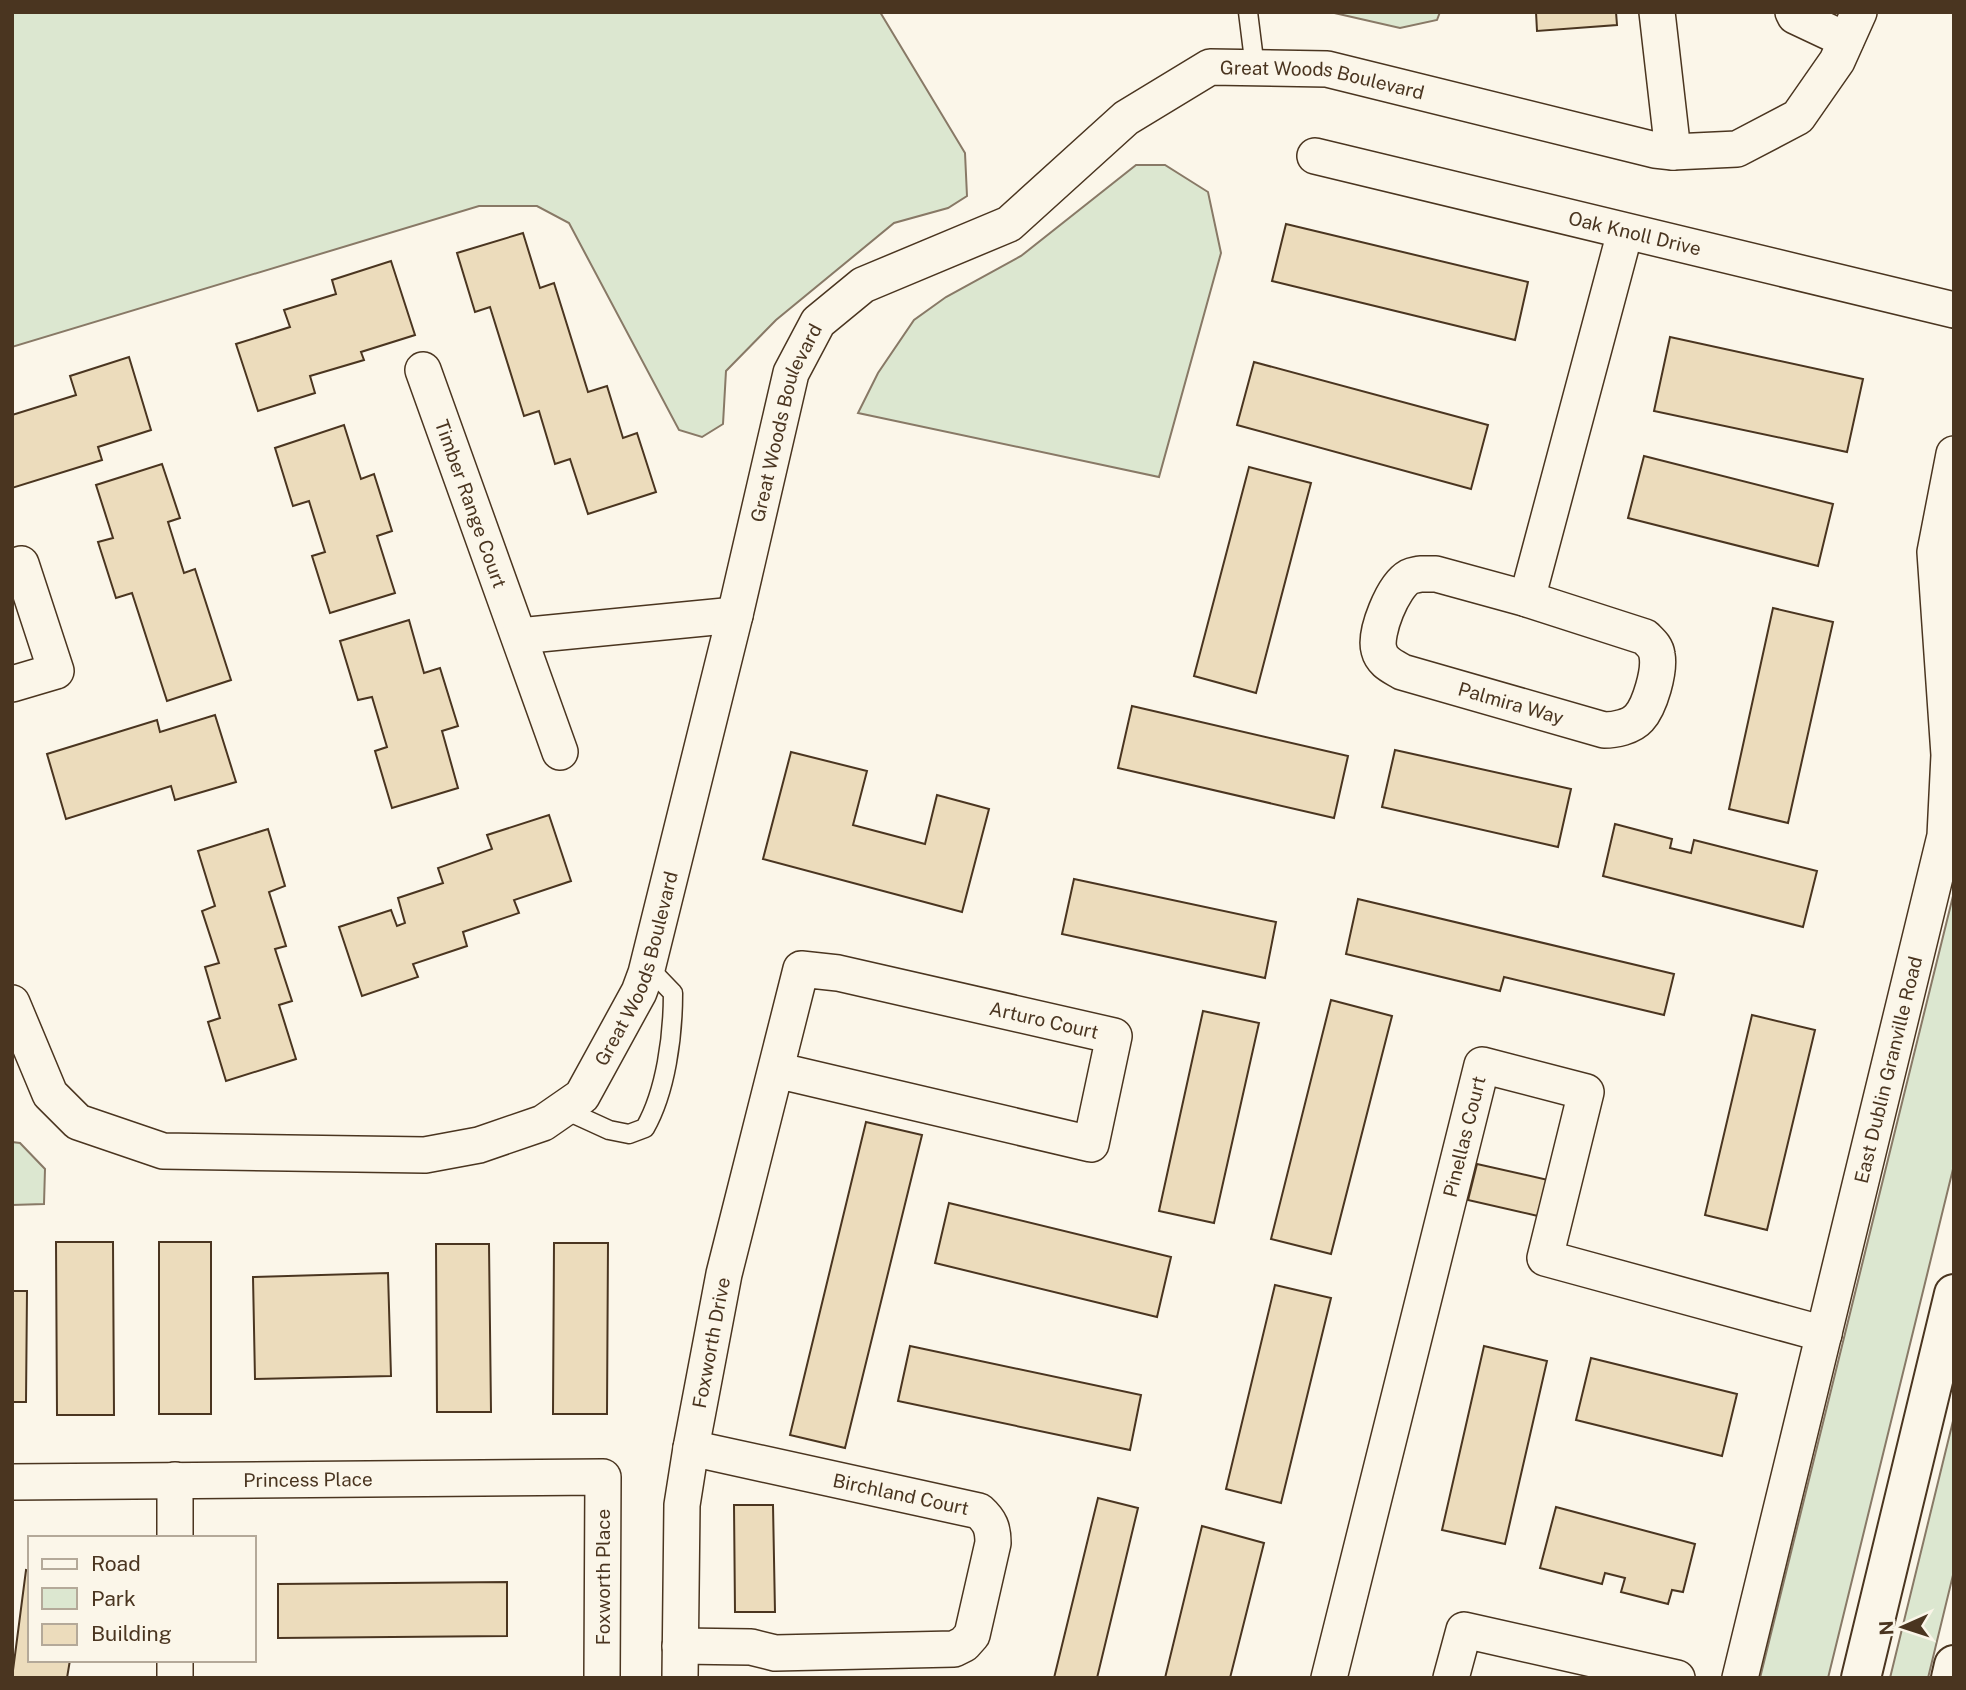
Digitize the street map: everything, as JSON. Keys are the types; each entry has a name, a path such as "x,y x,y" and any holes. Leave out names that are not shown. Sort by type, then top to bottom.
{"main road":[{"path":"1861,1678 1954,1294"},
{"path":"1951,1678 1954,1665"}],"street":[{"path":"1657,12 1673,152"},
{"path":"1793,12 1795,16 1853,26"},
{"name":"Great Woods Boulevard","path":"12,1003 23,1058 50,1094 78,1122 163,1151 425,1155 479,1145 543,1123 582,1096 639,992 735,615 792,373 818,322 863,285 1009,224 1126,118 1210,67 1327,69 1642,147 1673,152 1737,149 1798,117 1837,61 1853,26"},
{"name":"Oak Knoll Drive","path":"1315,156 1954,310"},
{"path":"1527,599 1625,232"},
{"name":"Timber Range Court","path":"423,370 560,752"},
{"name":"East Dublin Granville Road","path":"1740,1678 1945,836 1949,755 1935,552 1954,454"},
{"path":"12,567 21,564 56,671 12,684"},
{"name":"Palmira Way","path":"1436,574 1527,599 1646,638 1654,645 1658,657 1651,698 1638,720 1618,730 1604,730 1402,671 1386,663 1379,649 1380,629 1389,603 1408,577 1436,574"},
{"path":"519,636 735,615"},
{"name":"Arturo Court","path":"776,1070 1091,1144 1114,1036 838,973 802,969 790,1013"},
{"name":"Foxworth Drive","path":"680,1662 682,1505 691,1448 724,1274 790,1013"},
{"name":"Pinellas Court","path":"1329,1678 1482,1065 1586,1092 1545,1258 1824,1334"},
{"name":"Birchland Court","path":"680,1662 751,1647 775,1653 954,1649 964,1644 972,1635 993,1543 993,1530 988,1519 979,1511 691,1448"},
{"name":"Princess Place","path":"12,1482 603,1476"},
{"name":"Foxworth Place","path":"602,1678 603,1476"},
{"path":"175,1480 175,1536"},
{"path":"1451,1678 1464,1630 1677,1678"}],"lane":[{"path":"1248,12 1255,68"},
{"path":"563,1110 609,1130 629,1134 645,1128 657,1106 673,1020 673,993 647,967"}],"green space":[{"path":"12,12 880,12 965,153 967,196 948,208 894,223 776,320 726,371 723,424 702,437 679,430 569,223 537,206 479,206 12,347"},
{"path":"1330,12 1440,12 1437,20 1400,28"},
{"path":"1136,165 1165,165 1208,192 1221,253 1159,477 858,413 878,373 914,320 946,297 1021,256"},
{"path":"1954,892 1954,1165 1828,1678 1760,1678"},
{"path":"12,1142 20,1143 45,1169 44,1204 12,1205"},
{"path":"1954,1417 1954,1571 1928,1678 1890,1678"}],"building":[{"path":"1536,12 1616,12 1617,25 1537,31"},
{"path":"1286,224 1528,282 1515,340 1272,281"},
{"path":"523,233 540,288 554,283 588,392 607,386 623,438 637,433 656,492 588,514 570,459 555,464 539,411 524,416 490,307 475,312 457,253"},
{"path":"391,261 415,335 361,352 364,360 310,376 315,393 258,411 236,344 290,327 284,310 336,294 332,280"},
{"path":"1670,337 1863,379 1847,452 1654,411"},
{"path":"129,357 151,430 98,447 102,460 12,488 12,415 76,395 70,376"},
{"path":"1254,362 1488,425 1471,489 1237,425"},
{"path":"344,425 361,479 374,474 392,531 377,536 395,593 330,613 312,556 325,552 309,501 293,506 275,448"},
{"path":"1644,456 1833,504 1818,566 1628,518"},
{"path":"162,464 180,518 168,522 184,573 195,569 231,680 167,701 132,593 116,598 98,542 113,538 96,485"},
{"path":"1249,467 1311,483 1256,693 1194,676"},
{"path":"1773,608 1833,622 1788,823 1729,809"},
{"path":"409,620 424,673 440,668 458,726 442,731 458,788 392,808 375,751 387,747 372,697 358,700 340,641"},
{"path":"1132,706 1348,756 1334,818 1118,768"},
{"path":"215,715 236,782 175,800 171,786 66,819 47,754 157,720 160,732"},
{"path":"1395,750 1571,789 1558,847 1382,807"},
{"path":"791,752 867,771 853,825 925,844 937,795 989,809 962,912 763,859"},
{"path":"549,815 571,881 514,900 519,913 463,932 467,946 413,964 418,977 362,996 339,927 391,910 397,926 405,923 398,898 443,883 438,868 492,849 487,835"},
{"path":"1615,824 1672,839 1670,848 1691,853 1694,840 1817,871 1803,927 1603,876"},
{"path":"268,829 285,886 269,892 286,946 275,949 292,1001 279,1005 296,1059 226,1081 208,1022 220,1018 205,967 219,963 202,911 215,906 198,851"},
{"path":"1074,879 1276,922 1265,978 1062,934"},
{"path":"1358,899 1674,974 1664,1015 1504,977 1500,991 1346,954"},
{"path":"1331,1000 1392,1016 1331,1254 1271,1239"},
{"path":"1203,1011 1259,1023 1214,1223 1159,1211"},
{"path":"1752,1015 1815,1030 1767,1230 1705,1215"},
{"path":"866,1122 922,1135 845,1448 790,1435"},
{"path":"1477,1164 1548,1180 1538,1216 1468,1200"},
{"path":"949,1203 1171,1257 1157,1317 935,1263"},
{"path":"56,1242 113,1242 114,1415 57,1415"},
{"path":"159,1242 211,1242 211,1414 159,1414"},
{"path":"554,1243 608,1243 607,1414 553,1414"},
{"path":"436,1244 489,1244 491,1412 437,1412"},
{"path":"388,1273 391,1376 255,1379 253,1277"},
{"path":"1275,1285 1331,1298 1281,1503 1226,1489"},
{"path":"12,1291 27,1291 26,1402 12,1402"},
{"path":"910,1346 1141,1395 1130,1450 898,1401"},
{"path":"1484,1346 1547,1361 1505,1544 1442,1530"},
{"path":"1591,1358 1737,1394 1722,1456 1576,1420"},
{"path":"1098,1498 1138,1508 1097,1678 1054,1678"},
{"path":"734,1505 773,1505 775,1612 735,1612"},
{"path":"1556,1507 1695,1544 1683,1592 1672,1590 1668,1604 1621,1592 1625,1578 1605,1573 1602,1584 1540,1568"},
{"path":"1202,1526 1264,1543 1230,1678 1165,1678"},
{"path":"26,1570 28,1662 70,1662 67,1678 12,1678"},
{"path":"507,1582 507,1636 278,1638 278,1584"}]}
